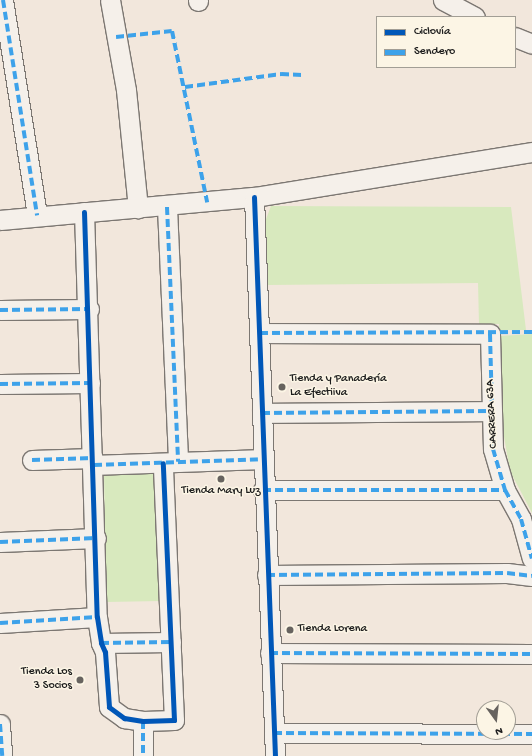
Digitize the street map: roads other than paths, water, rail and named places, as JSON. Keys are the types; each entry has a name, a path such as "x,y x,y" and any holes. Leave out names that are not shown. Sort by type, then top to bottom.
{"street":[{"path":"3,0 37,215"},
{"path":"110,0 126,90 138,208"},
{"path":"443,0 473,16"},
{"path":"516,37 532,44"},
{"path":"0,220 37,215 167,206 254,197 532,152"},
{"path":"254,197 260,333 263,490 275,756"},
{"path":"84,212 94,462 97,617 101,644 105,652 111,710 124,718 143,721 174,720 171,642 167,206"},
{"path":"0,310 89,309"},
{"name":"CARRERA 63A","path":"260,333 490,334 493,449 506,490 521,519 532,559"},
{"path":"0,384 90,383"},
{"path":"262,413 491,411"},
{"path":"32,460 170,462 262,459"},
{"path":"263,490 506,490"},
{"path":"0,542 96,538"},
{"path":"267,575 507,573 532,576"},
{"path":"0,623 97,617"},
{"path":"101,644 171,642"},
{"path":"270,653 532,654"},
{"path":"143,721 143,756"},
{"path":"0,724 2,756"},
{"path":"274,733 532,734"}],"place":[{"name":"Tienda y Panadería La Efectiiva","path":"282,387"},
{"name":"Tienda Mary Luz","path":"221,479"},
{"name":"Tienda Lorena","path":"290,630"},
{"name":"Tienda Los 3 Socios","path":"80,680"}]}
